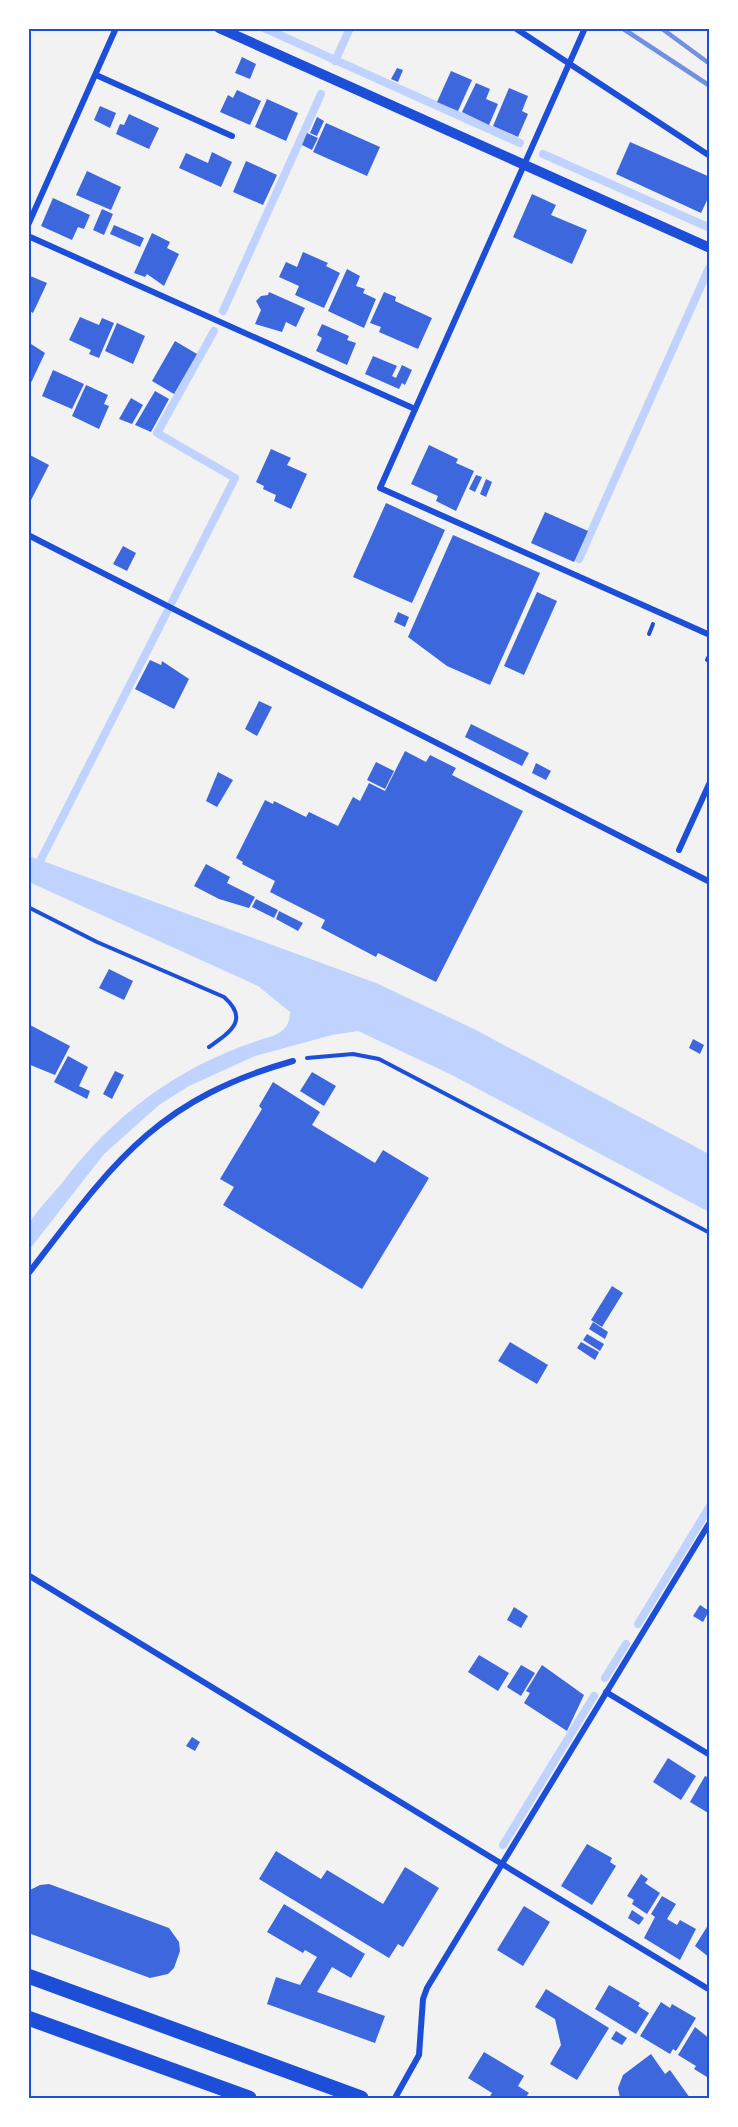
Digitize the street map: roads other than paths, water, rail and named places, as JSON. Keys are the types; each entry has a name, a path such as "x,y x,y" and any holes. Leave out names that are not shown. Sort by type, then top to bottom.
{"main road":[{"path":"28,1976 361,2098"},
{"path":"28,2018 249,2098"}],"street":[{"path":"28,225 116,28"},
{"path":"219,28 710,248"},
{"path":"515,28 710,156"},
{"path":"585,28 380,488 710,635"},
{"path":"96,75 232,136"},
{"path":"28,236 415,409"},
{"path":"28,535 710,882"},
{"path":"679,849 710,782"},
{"path":"28,1274 93,1190 140,1139 196,1099 238,1079 293,1061"},
{"path":"395,2098 419,2055 423,1999 427,1988 710,1522"},
{"path":"28,1575 710,1990"},
{"path":"606,1692 710,1755"}],"water":[{"path":"29,856 376,983 474,1029 709,1154 709,1212 452,1075 358,1031 332,1035 255,1056 189,1086 159,1105 104,1154 29,1250 28,1227 33,1217 83,1157 130,1111 155,1092 211,1059 280,1032 288,1024 290,1012 258,986 29,882"}],"waterway":[{"path":"264,28 520,143"},
{"path":"335,61 350,28"},
{"path":"223,311 321,94"},
{"path":"543,154 710,228"},
{"path":"579,559 709,268"},
{"path":"172,602 235,478 157,433 214,331"},
{"path":"37,867 167,612"},
{"path":"638,1624 710,1506"},
{"path":"605,1678 626,1644"},
{"path":"503,1845 594,1696"}],"railway":[{"path":"622,28 710,86"},
{"path":"661,28 710,64"}]}
